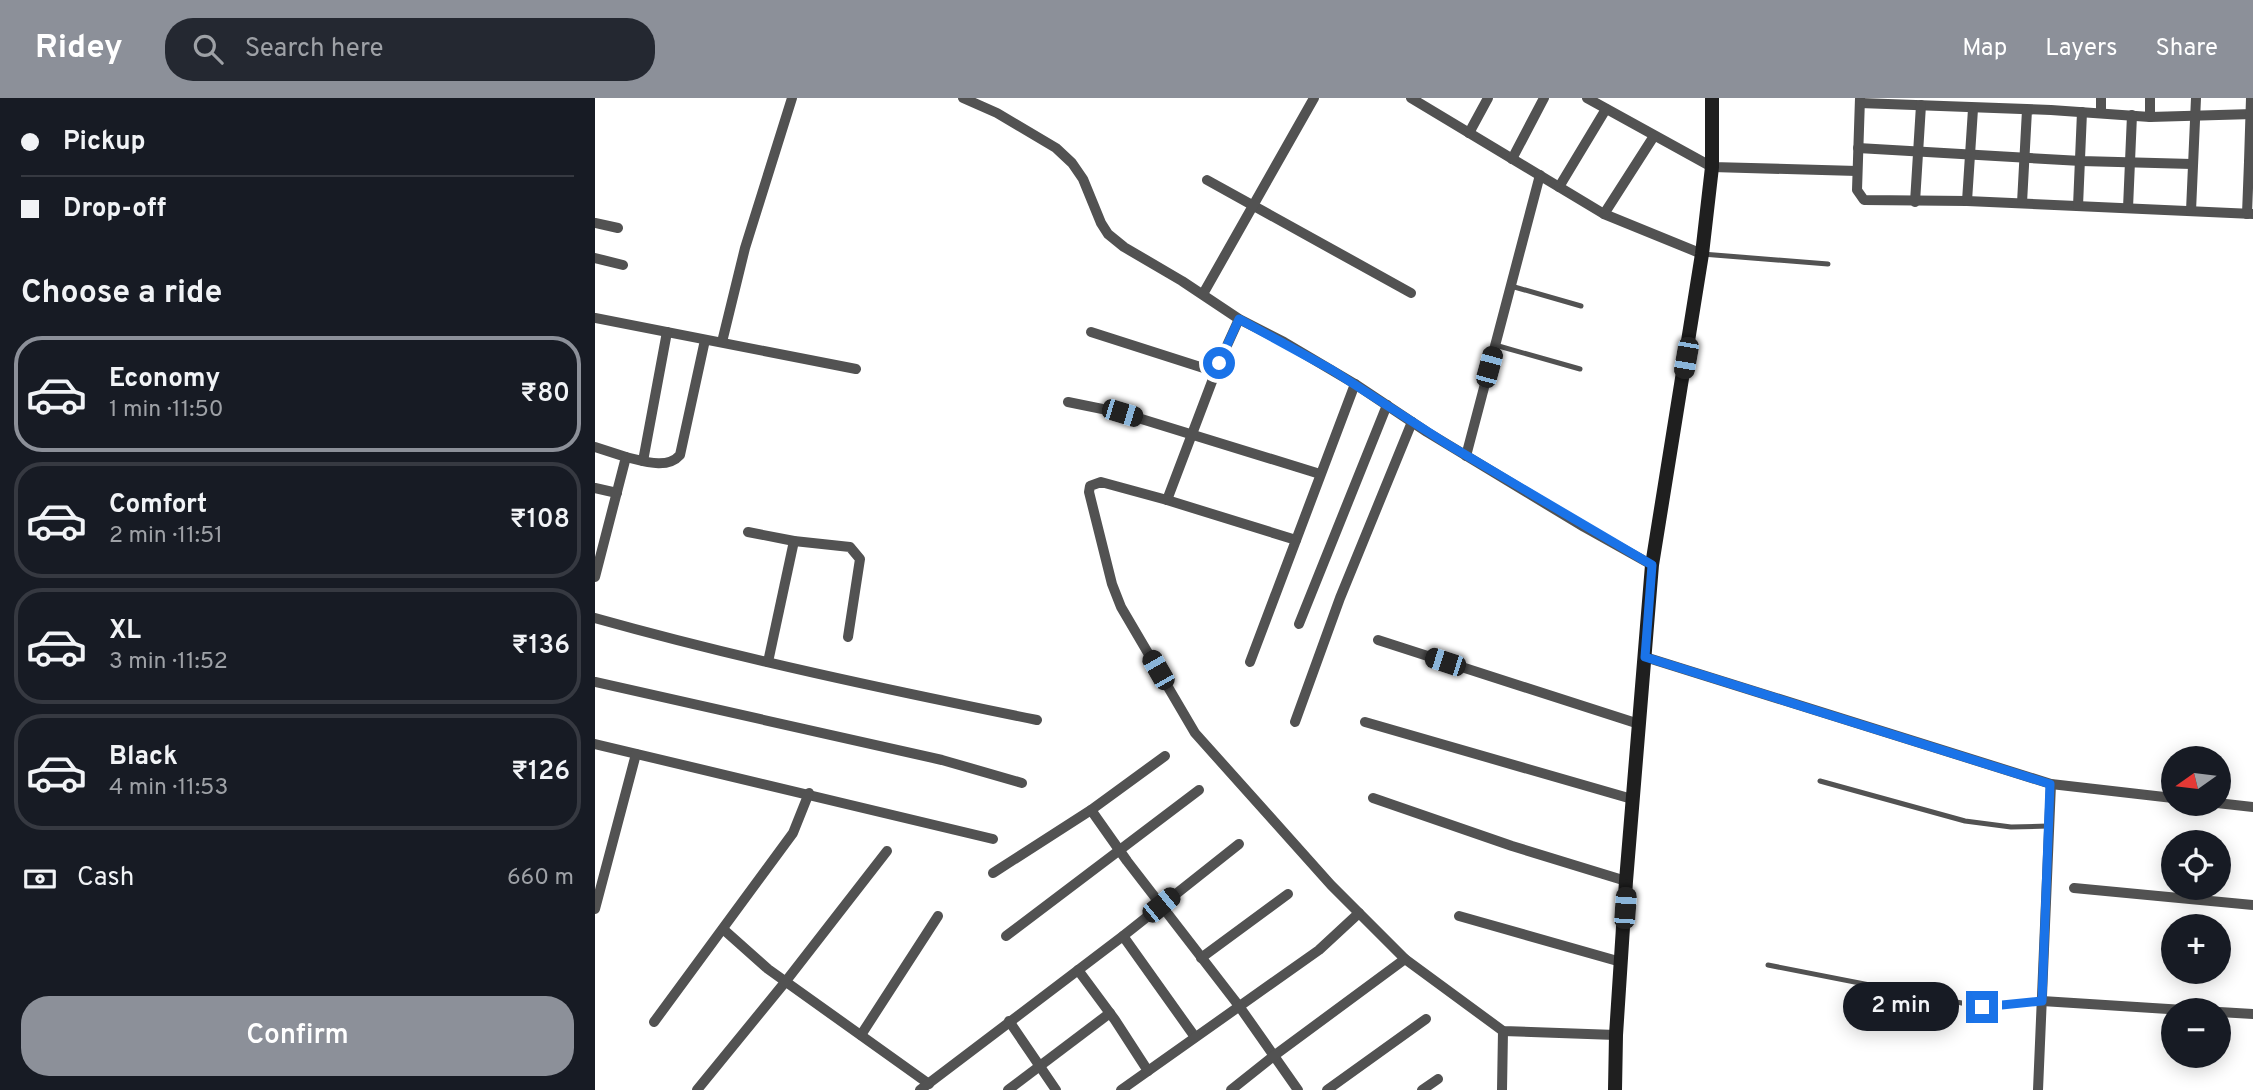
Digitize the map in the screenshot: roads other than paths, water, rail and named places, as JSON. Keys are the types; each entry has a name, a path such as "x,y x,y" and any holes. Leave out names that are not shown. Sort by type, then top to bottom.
{"street":[{"path":"722,342 745,248 792,98"},
{"path":"963,98 997,113 1056,148 1072,163 1083,179 1108,234 1124,247 1239,319 1355,384 1466,456 1652,565"},
{"path":"1202,294 1314,98"},
{"path":"1469,133 1488,98"},
{"path":"1512,159 1544,98"},
{"path":"1615,1090 1626,881 1652,565 1702,254 1712,167 1711,98"},
{"path":"2051,110 2052,98"},
{"path":"2101,98 2101,113"},
{"path":"2150,98 2150,117"},
{"path":"2191,211 2196,98"},
{"path":"2251,98 2252,114 2250,214 1967,201 1864,200 1857,190 1860,101 2150,117 2252,114"},
{"path":"1417,100 1604,214 1702,254"},
{"path":"1559,187 1597,102 1712,167 1857,172"},
{"path":"1915,202 1921,105"},
{"path":"1967,201 1973,109"},
{"path":"2022,203 2027,110"},
{"path":"2078,206 2082,112"},
{"path":"2128,208 2132,115"},
{"path":"1604,214 1654,136"},
{"path":"1858,148 2081,161 2192,164"},
{"path":"1466,456 1540,175"},
{"path":"1207,180 1411,293"},
{"path":"595,223 618,228"},
{"path":"595,258 623,265"},
{"path":"595,318 856,369"},
{"path":"1167,500 1239,319"},
{"path":"643,461 667,332"},
{"path":"1091,332 1216,372"},
{"path":"595,447 643,461 667,464 675,461 684,445 705,340"},
{"path":"1250,662 1355,384"},
{"path":"1068,402 1122,413 1320,474"},
{"path":"1299,624 1387,405"},
{"path":"1294,722 1340,598 1412,422"},
{"path":"595,578 596,565 626,457"},
{"path":"1296,540 1101,482 1090,486 1089,492 1112,584 1121,607 1195,733 1331,885 1405,959 1503,1031 1616,1035"},
{"path":"595,488 617,493"},
{"path":"748,532 794,541 850,547 860,558 848,637"},
{"path":"768,662 794,541"},
{"path":"595,618 677,641 1037,720"},
{"path":"1378,640 1639,724"},
{"path":"1645,657 2050,784 2161,797"},
{"path":"595,682 942,760 1022,783"},
{"path":"1365,722 1632,799"},
{"path":"595,744 993,839"},
{"path":"595,909 636,754"},
{"path":"993,873 1091,810 1165,756"},
{"path":"2038,1090 2050,784"},
{"path":"1006,936 1199,790"},
{"path":"655,1021 793,833 809,793"},
{"path":"1373,798 1512,846 1626,881"},
{"path":"2231,805 2253,807"},
{"path":"1091,810 1239,1006 1298,1090"},
{"path":"723,929 786,981 861,1035 925,1087 1239,844"},
{"path":"697,1090 887,851"},
{"path":"2074,888 2253,905"},
{"path":"1201,958 1288,894"},
{"path":"1121,1090 1319,950 1359,913"},
{"path":"861,1035 938,916"},
{"path":"1459,916 1621,962"},
{"path":"1123,936 1195,1037"},
{"path":"1232,1090 1405,959"},
{"path":"1078,970 1148,1072"},
{"path":"2042,1001 2161,1009"},
{"path":"1008,1090 1110,1013"},
{"path":"2231,1013 2253,1014"},
{"path":"1327,1090 1426,1019"},
{"path":"1009,1021 1056,1090"},
{"path":"1502,1090 1503,1031"},
{"path":"1422,1090 1438,1079"}],"lane":[{"path":"1702,254 1828,264"},
{"path":"1511,286 1581,306"},
{"path":"1495,345 1580,369"},
{"path":"1820,780 1965,821 2011,827 2048,826"},
{"path":"1768,965 1982,1007 2042,1001"}]}
